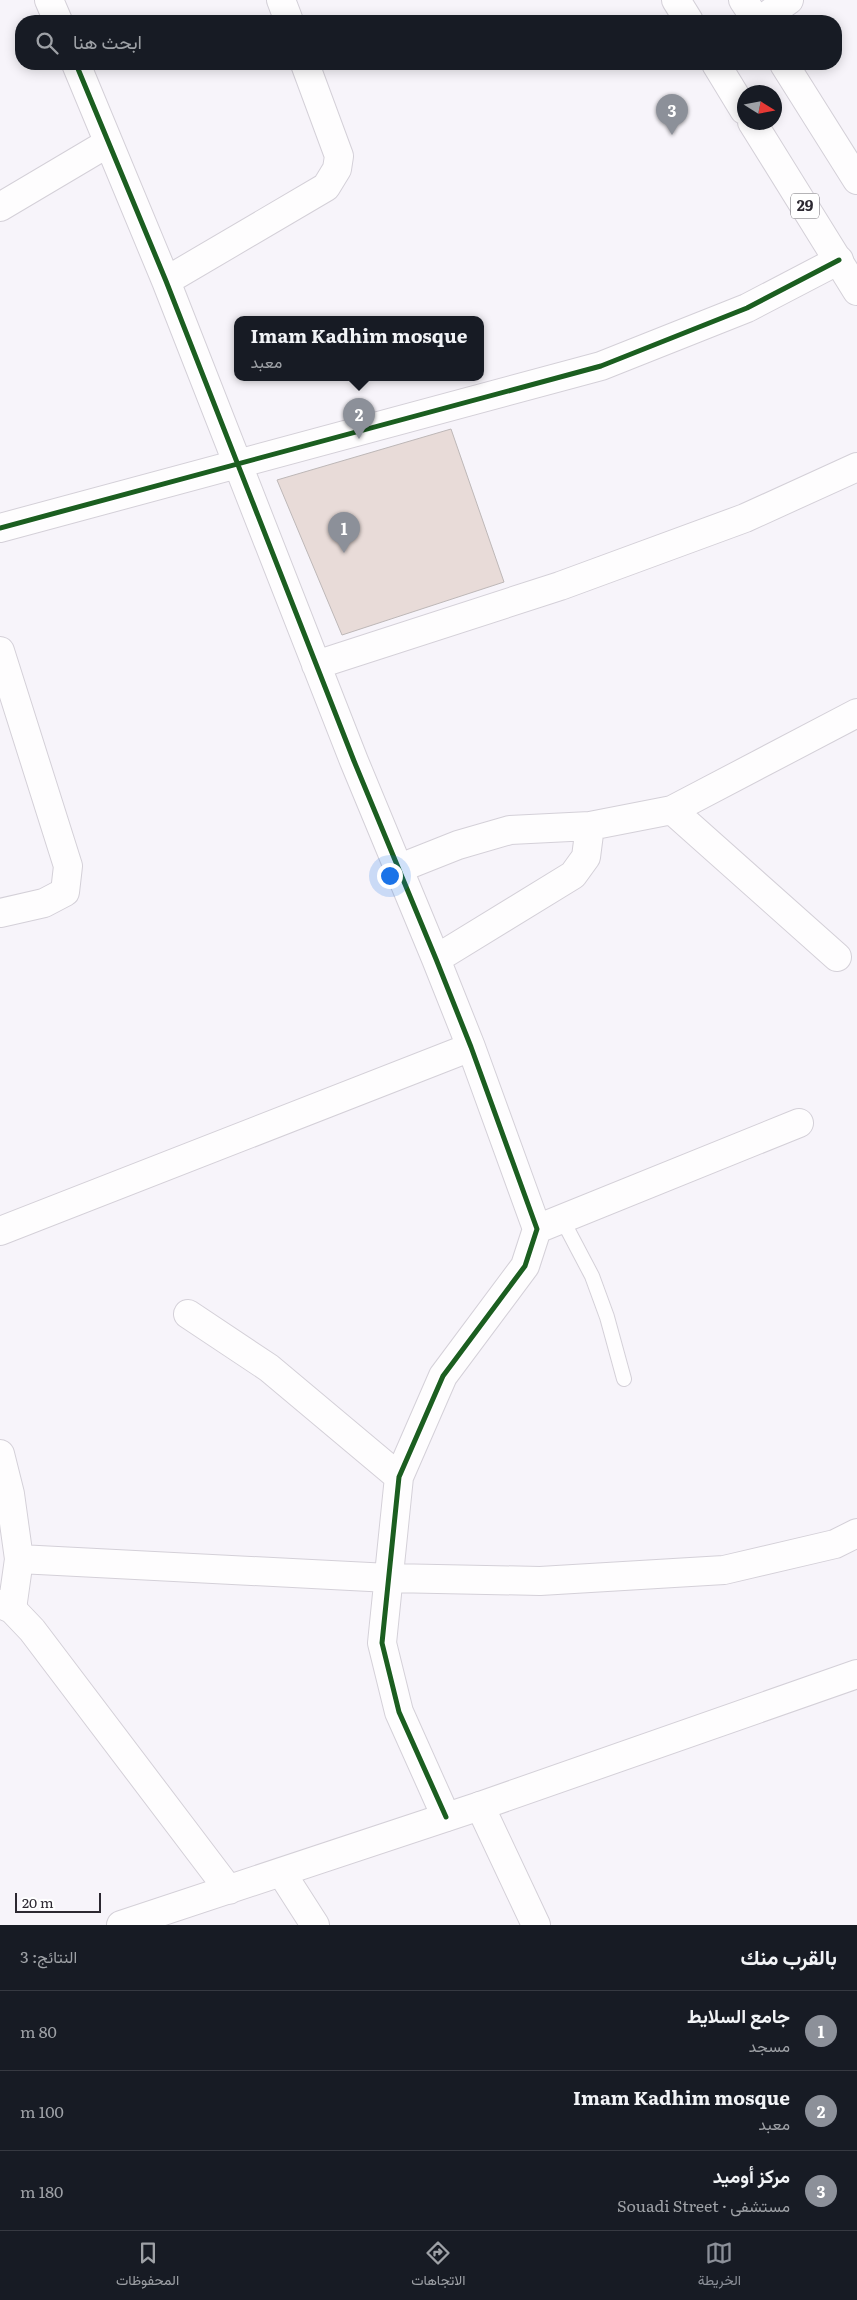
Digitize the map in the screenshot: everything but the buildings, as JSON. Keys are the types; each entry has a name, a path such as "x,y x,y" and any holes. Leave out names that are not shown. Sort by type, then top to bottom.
{"street":[{"path":"49,0 55,15"},
{"path":"281,0 287,15"},
{"path":"676,0 685,15"},
{"path":"743,0 754,15"},
{"path":"767,15 789,0"},
{"path":"78,70 166,281 316,665 400,868 471,1047 537,1229 525,1266 443,1376 399,1477 382,1643 399,1712 446,1817"},
{"path":"166,281 326,187 337,169 339,156 307,70"},
{"path":"720,70 737,98"},
{"path":"788,70 857,180"},
{"name":"29","path":"757,130 857,291"},
{"path":"0,207 108,143"},
{"path":"0,528 601,366 747,308 839,260"},
{"path":"316,665 569,582 745,518 857,467"},
{"path":"0,652 68,866 65,892 44,903 0,913"},
{"path":"400,868 458,845 510,830 590,826 672,810 857,713"},
{"path":"672,810 837,957"},
{"path":"436,959 573,875 586,857 590,826"},
{"path":"0,1231 471,1047"},
{"path":"537,1229 799,1123"},
{"path":"188,1314 269,1368 399,1477"},
{"path":"0,1454 10,1494 19,1559 6,1606 32,1630 229,1890"},
{"path":"19,1559 389,1578 540,1581 724,1570 835,1544 857,1533"},
{"path":"121,1925 480,1806 857,1674"},
{"path":"480,1806 536,1925"},
{"path":"281,1872 315,1925"}],"lane":[{"path":"562,1219 592,1276 607,1317 624,1379"}],"cycle path":[{"path":"78,70 166,281 354,761 471,1047 537,1229 525,1266 443,1376 399,1477 382,1643 399,1712 446,1817"},
{"path":"0,528 601,366 747,308 839,260"}],"place":[{"name":"مركز أوميد","path":"672,135"},
{"name":"Imam Kadhim mosque","path":"359,439"},
{"name":"جامع السلايط","path":"344,553"}]}
